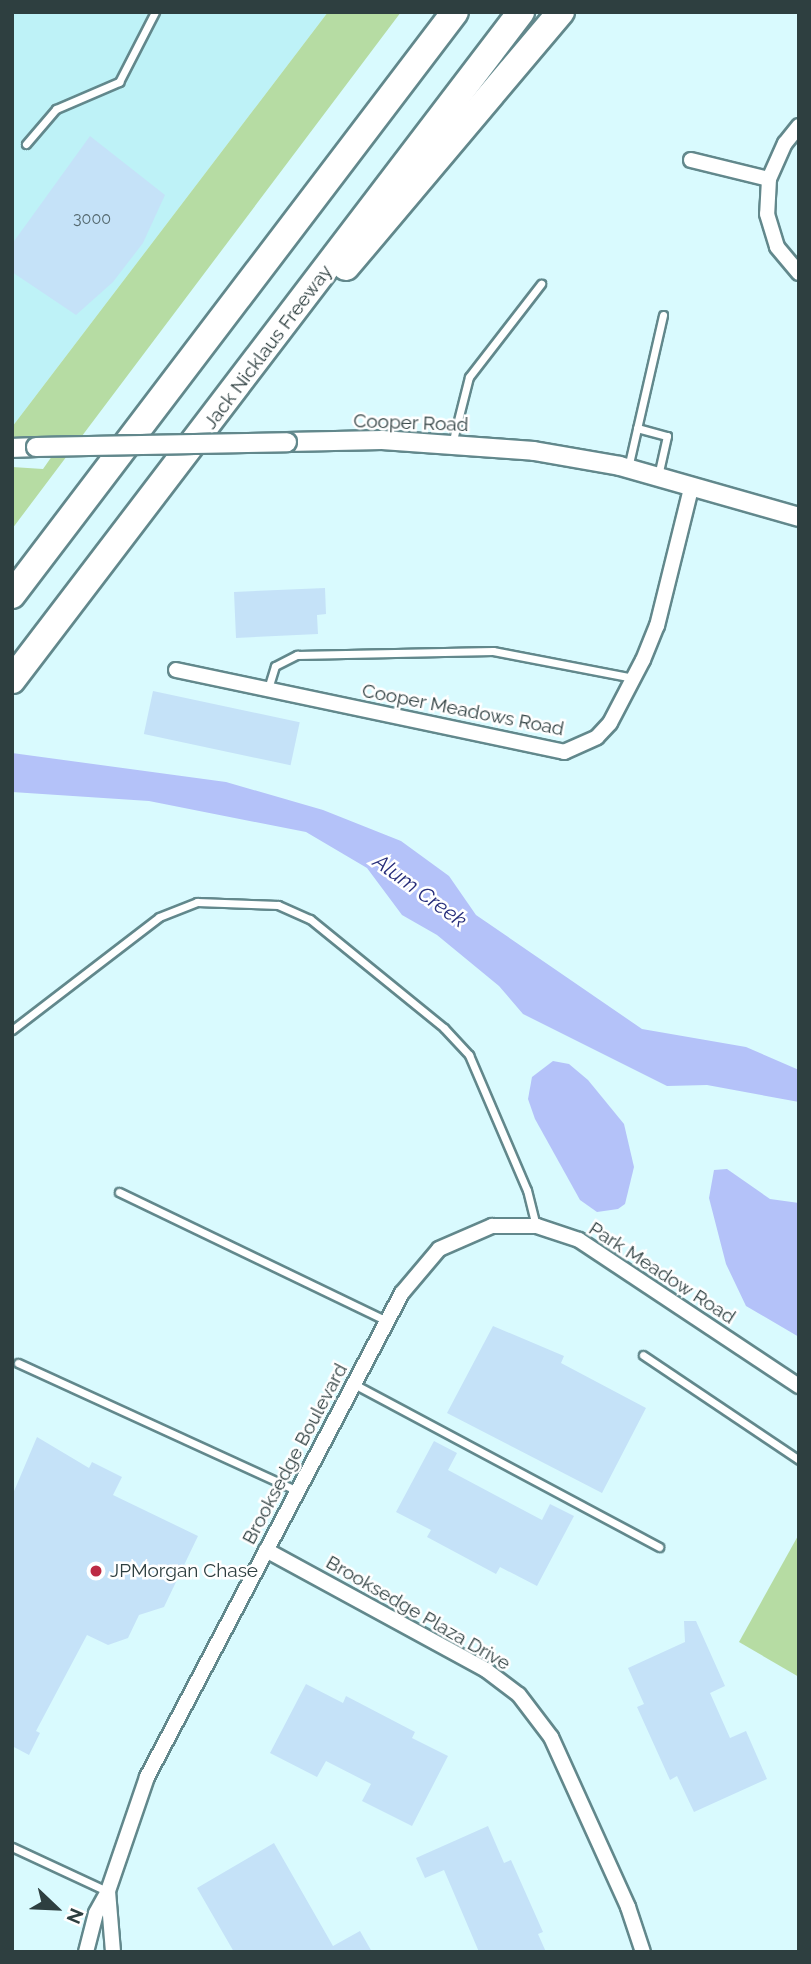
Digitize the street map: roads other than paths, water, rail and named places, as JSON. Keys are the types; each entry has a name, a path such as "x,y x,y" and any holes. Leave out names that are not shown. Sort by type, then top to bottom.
{"highway":[{"path":"395,93 448,12"},
{"path":"12,595 456,12"},
{"name":"Jack Nicklaus Freeway","path":"12,680 248,374 521,12"},
{"path":"248,374 369,242 561,12"}],"street":[{"path":"799,126 785,143 769,179 767,214 777,247 799,272"},
{"path":"691,160 769,179"},
{"name":"Cooper Road","path":"12,448 286,442 452,444 534,451 658,476 799,517"},
{"name":"Cooper Meadows Road","path":"176,670 267,692 564,752 597,737 633,678 657,626 692,485"},
{"name":"Park Meadow Road","path":"492,1226 537,1226 579,1240 799,1386"},
{"name":"Brooksedge Boulevard","path":"86,1952 96,1913 108,1891 147,1777 402,1293 439,1250 492,1226"},
{"name":"Brooksedge Plaza Drive","path":"266,1550 486,1670 519,1695 551,1737 628,1907 643,1952"},
{"name":"Brooksedge Boulevard","path":"108,1891 113,1952"}],"lane":[{"path":"26,145 56,109 119,82 155,12"},
{"path":"452,444 469,377 541,284"},
{"path":"628,469 663,315"},
{"path":"637,428 667,436 658,476"},
{"path":"267,692 275,666 297,655 493,651 633,678"},
{"path":"12,1030 159,917 197,902 278,905 310,919 444,1028 469,1055 527,1190 537,1226"},
{"path":"119,1192 387,1321"},
{"path":"643,1355 799,1460"},
{"path":"19,1363 298,1491"},
{"path":"354,1384 659,1547"},
{"path":"12,1847 108,1891"}],"water":[{"name":"Alum Creek","path":"12,753 226,782 323,810 401,841 449,876 476,915 642,1029 746,1047 799,1070 799,1102 707,1085 667,1086 523,1014 499,986 437,935 402,915 367,868 306,832 149,801 12,792"},
{"path":"553,1061 569,1064 588,1080 624,1124 634,1167 625,1204 618,1209 597,1212 580,1200 535,1119 528,1099 532,1077"},
{"path":"727,1169 770,1199 799,1203 799,1337 746,1306 726,1264 709,1198 714,1170"}],"place":[{"name":"JPMorgan Chase","path":"96,1571"}]}
